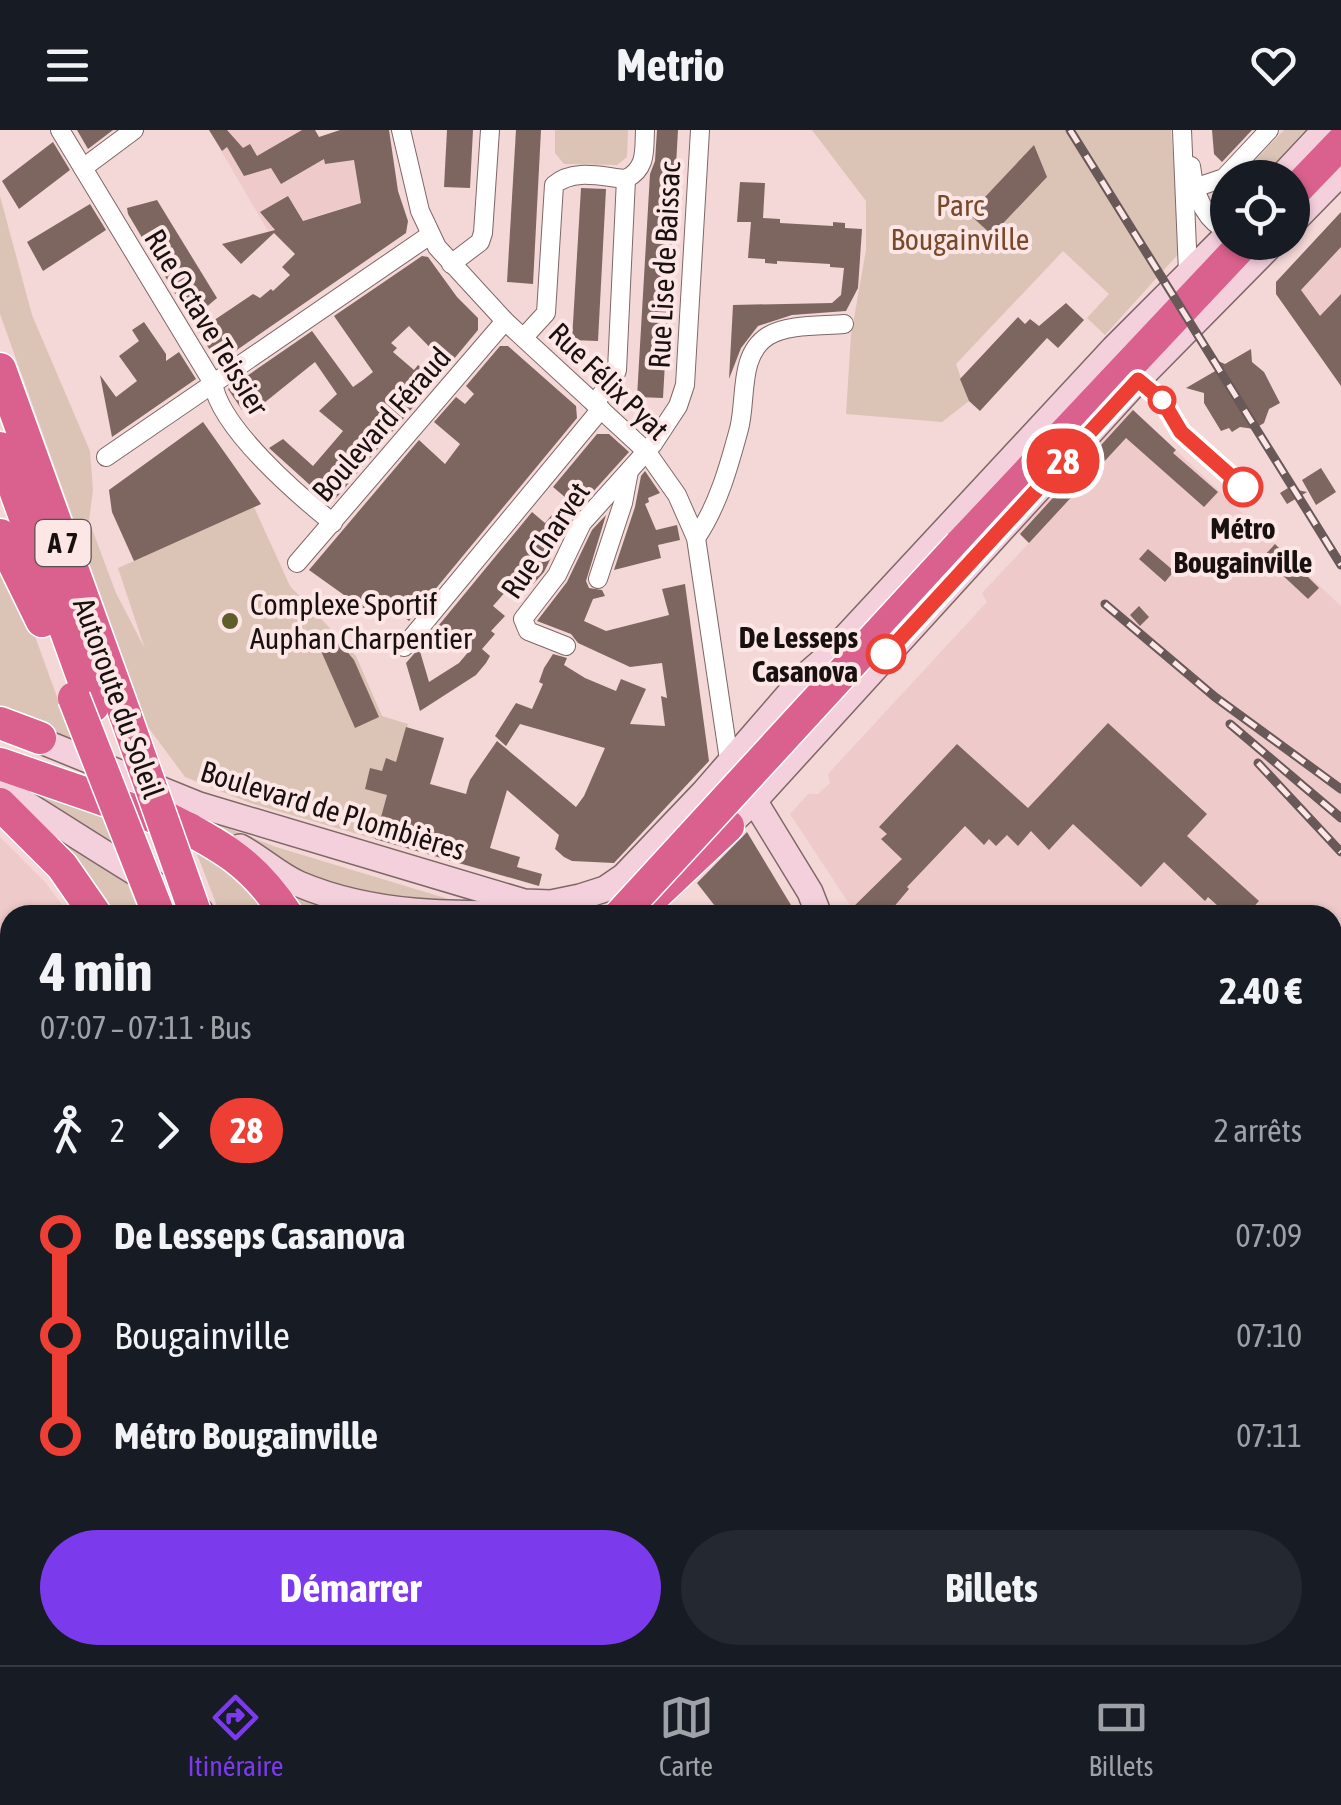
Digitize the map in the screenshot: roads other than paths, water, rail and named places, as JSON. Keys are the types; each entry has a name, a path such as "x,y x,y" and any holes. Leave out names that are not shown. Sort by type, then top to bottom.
{"highway":[{"path":"1318,183 1341,142"},
{"path":"612,902 676,851 1229,260"},
{"path":"1154,338 1243,260"},
{"name":"Autoroute du Soleil","path":"0,369 192,905"},
{"name":"Autoroute du Soleil","path":"0,448 83,702 163,905"},
{"path":"0,535 83,702 155,905"},
{"path":"0,725 40,738"},
{"path":"0,764 188,829"},
{"path":"0,803 53,856 85,905"},
{"path":"149,808 236,855 280,905"},
{"path":"0,818 83,905"},
{"path":"643,905 728,826"}],"street":[{"name":"Rue Octave Teissier","path":"60,130 213,384 215,395 258,455 333,523"},
{"path":"83,168 134,130"},
{"name":"Rue Félix Pyat","path":"402,130 410,177 430,235 451,264 506,321 646,450 677,496 696,538 733,767"},
{"path":"451,264 480,242 483,233 490,130"},
{"path":"524,337 546,313 554,184 574,174 626,179 644,162 645,130"},
{"name":"Rue Lise de Baissac","path":"646,450 667,427 684,385 700,130"},
{"path":"1183,130 1194,188 1210,218"},
{"path":"1183,130 1188,272"},
{"path":"1194,188 1224,178 1269,130"},
{"path":"1297,160 1325,130"},
{"path":"404,647 598,406 613,381 617,370 626,179"},
{"path":"106,458 430,235"},
{"path":"733,767 804,677 1210,250"},
{"path":"578,905 590,900 612,902 657,885 728,826 1138,380 1256,260"},
{"name":"Boulevard Féraud","path":"297,563 506,321"},
{"path":"696,538 710,517 740,425 746,374 755,346 780,330 844,324"},
{"name":"Rue Charvet","path":"566,646 528,631 523,619 557,575 582,523 646,450"},
{"path":"598,579 623,503 629,470"},
{"path":"612,902 705,791 786,716 827,657"},
{"path":"786,716 810,738"},
{"name":"Boulevard de Plombières","path":"40,738 198,805 537,903 612,902"},
{"path":"0,748 208,831 301,885 377,905"},
{"path":"733,767 815,905"},
{"path":"0,788 110,854 126,869"},
{"path":"0,803 190,905"}],"railway":[{"path":"1070,130 1341,565"},
{"path":"1105,604 1215,697 1341,789"},
{"path":"1230,724 1341,818"},
{"path":"1258,763 1341,852"}],"place":[{"name":"Métro Bougainville","path":"1243,487"},
{"name":"Complexe Sportif Auphan Charpentier","path":"230,621"},
{"name":"De Lesseps Casanova","path":"886,654"}],"park label":[{"name":"Parc Bougainville","path":"960,222"}]}
